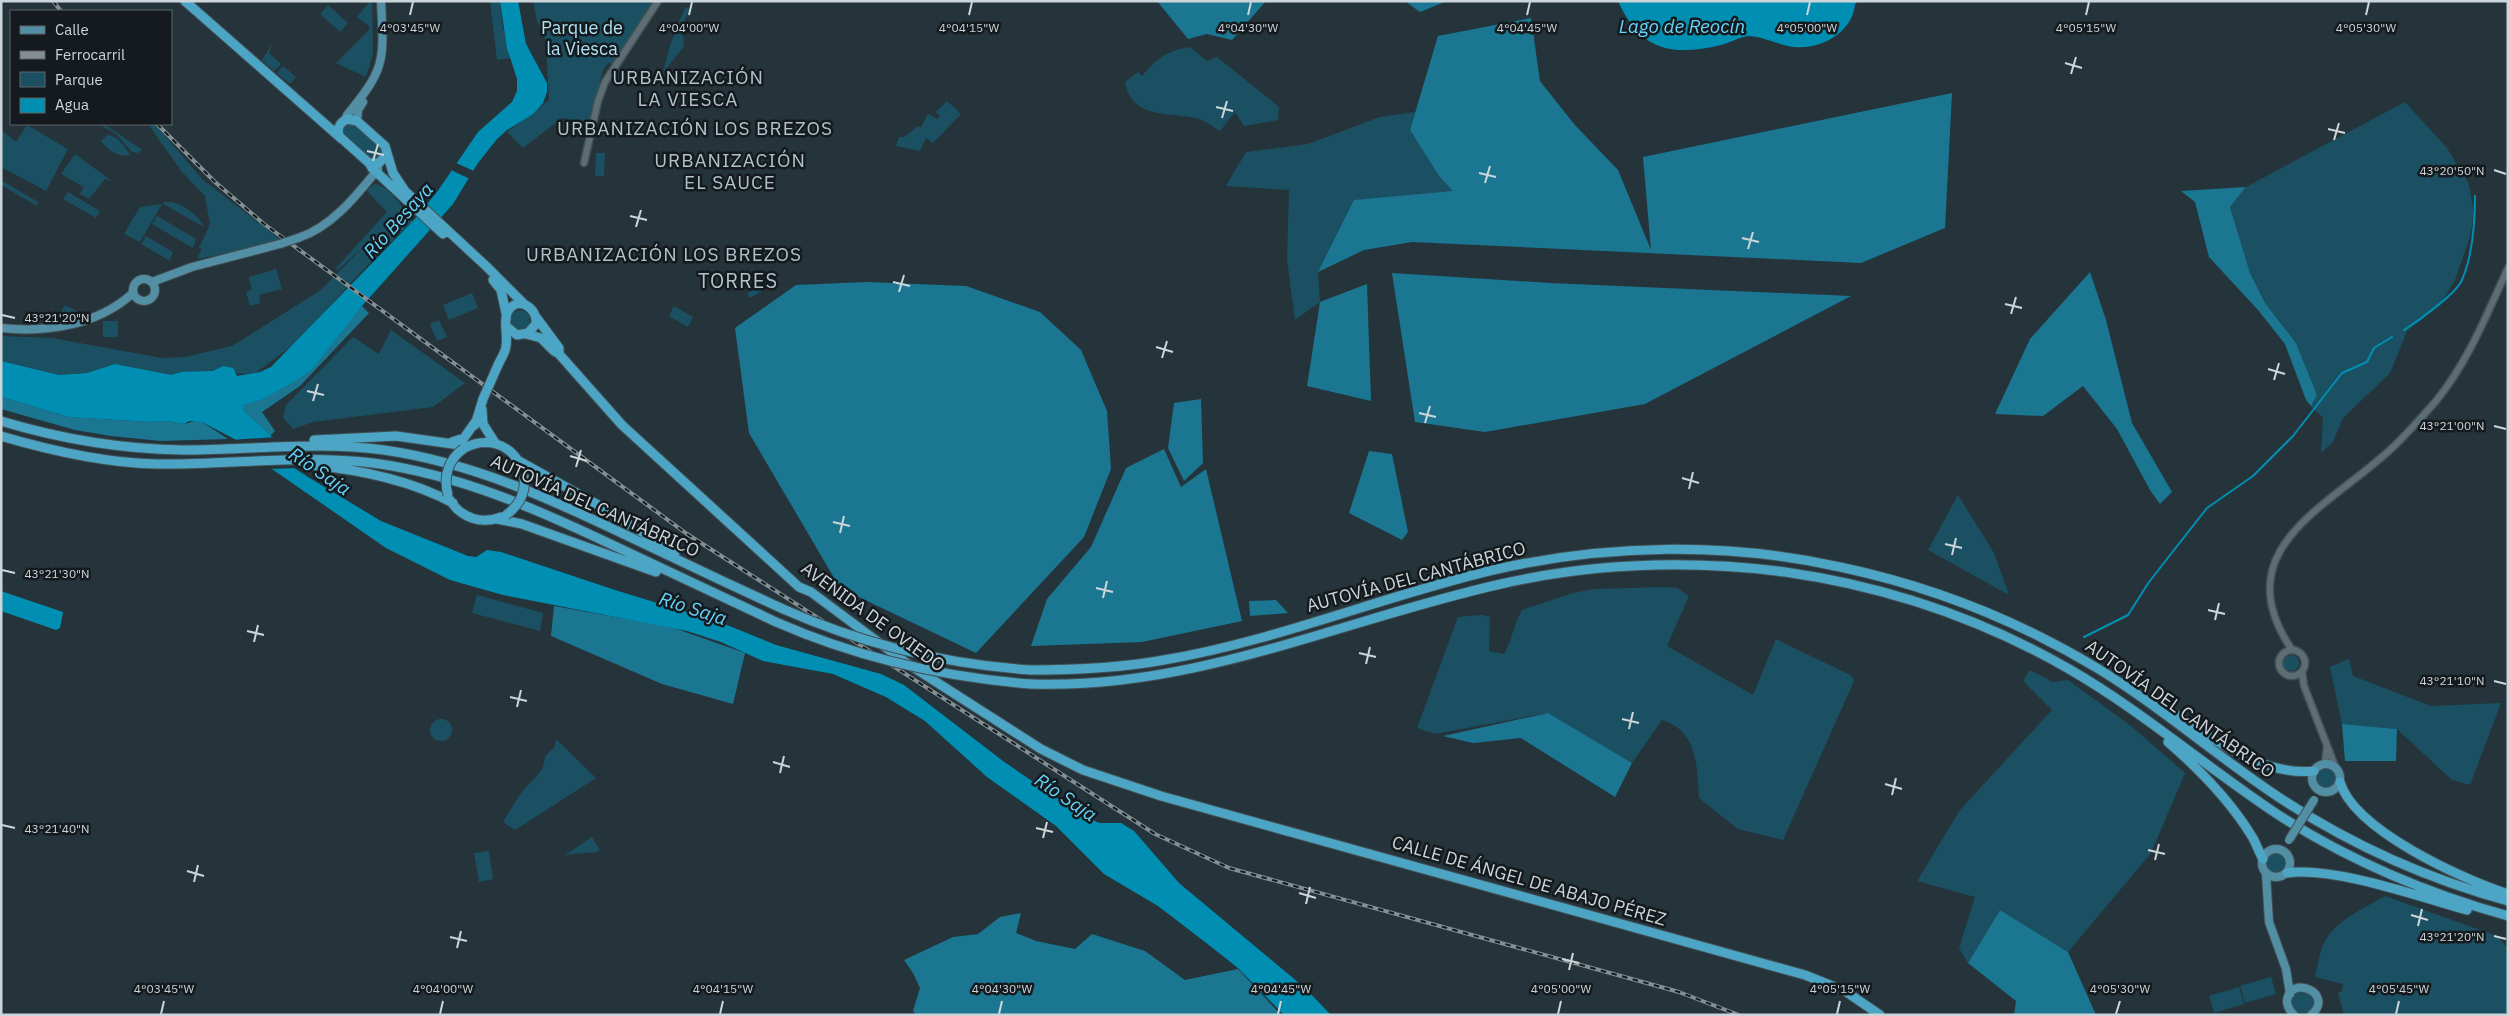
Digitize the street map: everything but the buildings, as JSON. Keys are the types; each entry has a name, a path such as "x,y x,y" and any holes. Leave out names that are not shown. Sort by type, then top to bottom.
{"highway":[{"path":"185,1 368,162 394,188 410,199 524,304 533,309 536,317 535,326 506,346"},
{"path":"317,118 328,122 357,121 385,146 385,157 396,179 410,199"},
{"path":"342,139 338,130 344,121"},
{"path":"368,162 378,164 385,157"},
{"path":"457,242 498,285 503,296 507,327 506,346 483,399 466,447"},
{"path":"506,313 513,306 524,304"},
{"name":"AVENIDA DE OVIEDO","path":"536,317 559,348 559,354"},
{"path":"507,327 515,334 524,334"},
{"name":"AVENIDA DE OVIEDO","path":"524,334 540,338 554,352 559,354 622,426 763,551 795,583 905,662 1010,730 1071,765 1161,796 1228,813"},
{"path":"483,399 483,424 495,443"},
{"path":"318,443 396,436 456,442 468,435 476,420"},
{"name":"AUTOVÍA DEL CANTÁBRICO","path":"1,421 62,437 116,446 180,450 318,443 408,454 463,467 497,478 546,498 781,608 843,633 901,651 969,664 1030,670 1108,667 1170,659 1224,647 1495,570 1580,555 1667,550 1775,556 1874,574 1970,606 2049,641 2120,683 2264,788 2316,821 2403,864 2457,886 2508,901"},
{"name":"AUTOVÍA DEL CANTÁBRICO","path":"1,436 62,452 118,461 159,464 233,462 337,464 418,471 494,492 595,536 776,622 836,646 902,666 955,676 1031,684 1101,683 1170,674 1223,662 1504,583 1570,571 1646,565 1742,567 1835,581 1898,596 1938,609 2050,658 2098,686 2256,800 2327,843 2412,884 2508,916"},
{"path":"396,436 466,447"},
{"path":"450,499 446,484 447,472 451,461 466,447 482,442 495,443 509,450 519,461 606,510 673,551 781,608"},
{"path":"337,464 450,499 470,518 484,521 506,515 520,500 524,486 524,476 519,461"},
{"path":"497,519 522,524 572,543 633,562 776,622"},
{"path":"2014,641 2015,644 2103,694 2180,752 2227,801 2251,835 2263,859"},
{"path":"2049,641 2115,676 2233,750 2288,771 2314,771"},
{"path":"2340,782 2346,797 2355,808 2402,843 2451,871 2508,894"},
{"name":"CALLE DE ÁNGEL DE ABAJO PÉREZ","path":"1228,813 1821,980 1845,990 1871,1007 1879,1015"},
{"path":"2283,875 2308,872 2354,880 2508,920"}],"main road":[{"path":"344,121 347,114 368,89 380,67 383,43 381,1"},
{"path":"357,121 359,108 375,87 385,64 387,42 385,1"},
{"path":"136,296 134,286 138,280 145,279 152,282 192,267 280,244 298,238 327,223 376,172 385,157"},
{"path":"362,186 369,172 368,162"},
{"path":"362,186 375,180 394,188"},
{"path":"1,328 31,330 71,325 136,296 150,299 166,278"},
{"path":"152,282 155,291"},
{"path":"2314,800 2325,792 2334,789 2340,782 2340,773 2335,766 2325,763 2314,771 2312,780 2317,788 2325,792"},
{"path":"2294,1015 2288,1005 2290,994 2286,969 2272,932 2266,874 2262,867 2263,859 2270,850 2278,849 2289,840 2314,800 2317,788"},
{"path":"2287,854 2289,840"},
{"path":"2268,897 2272,886 2283,875 2291,861 2287,854 2278,849"},
{"path":"2266,874 2283,875"},
{"path":"2286,969 2301,987 2312,990 2317,997 2317,1005 2312,1014"},
{"path":"2290,994 2301,987"}],"street":[{"path":"584,163 598,101 605,82 658,1"},
{"path":"2284,652 2282,635 2273,608 2271,582 2278,554 2287,538 2299,524 2392,448 2436,400 2454,377 2479,332 2508,268"},
{"path":"2282,635 2292,650"},
{"path":"2294,677 2302,672 2305,667 2304,658 2300,652 2292,650 2284,652 2279,659 2281,672 2294,677 2304,686"},
{"path":"2302,672 2304,686 2335,766"},
{"path":"2325,763 2327,745"}],"green space":[{"path":"372,1 373,54 366,77 336,63 369,30 369,26 357,17"},
{"path":"490,1 500,1 502,23 511,58 497,60"},
{"name":"Parque de la Viesca","path":"533,1 654,1 612,64 608,63 603,70 589,124 562,118 523,148 507,132 549,100 546,41 537,21"},
{"path":"328,5 348,23 340,32 320,14"},
{"path":"685,7 690,9 682,26 684,46 663,73 670,45"},
{"path":"272,44 269,53 281,64 274,71 262,60"},
{"path":"1190,47 1207,61 1217,57 1279,107 1278,120 1244,126 1235,112 1220,131 1199,119 1152,112 1135,102 1129,94 1125,82 1138,72 1142,76 1163,56 1175,50"},
{"path":"283,66 296,77 290,84 277,73"},
{"path":"947,101 961,114 933,143 926,138 920,151 896,146 899,137 904,137 918,126 921,127 928,114 938,119 940,116 936,112"},
{"path":"2405,102 2447,148 2469,184 2474,214 2470,237 2455,280 2439,306 2407,331 2390,373 2343,418 2333,442 2321,453 2323,418 2311,406 2317,395 2296,343 2265,303 2250,273 2230,207 2246,187"},
{"path":"1415,112 1410,130 1439,176 1454,191 1318,272 1320,302 1295,320 1287,259 1289,190 1226,186 1246,152 1308,144 1380,117"},
{"path":"347,123 353,123 381,146 383,152 379,159 370,159 342,133"},
{"path":"27,125 68,149 46,191 1,167 1,130 16,142"},
{"path":"101,125 105,125 142,150 138,153 132,152 116,134"},
{"path":"149,125 156,125 203,180 280,239 254,248 197,259 202,248 199,248 210,224 205,196 182,172"},
{"path":"107,135 118,139 130,155 117,154 107,147 101,141"},
{"path":"596,153 605,153 604,176 595,176"},
{"path":"75,154 112,181 105,179 89,199 80,194 84,187 61,174"},
{"path":"1,180 38,202 37,206 1,185"},
{"path":"375,184 386,189 413,221 358,275 297,342 254,374 181,372 163,375 115,364 87,373 59,375 1,361 1,336 52,338 162,358 185,357 232,346 321,290 368,242 338,270 336,268 387,212 366,190"},
{"path":"68,192 100,211 96,218 63,199"},
{"path":"165,202 176,203 188,209 204,227 163,204"},
{"path":"162,204 140,242 124,234 140,207"},
{"path":"157,216 196,239 193,248 152,224"},
{"path":"146,236 173,252 170,261 141,244"},
{"path":"276,269 282,289 259,295 260,303 250,306 246,292 252,290 249,277"},
{"path":"771,282 773,285 750,298 747,293"},
{"path":"472,293 478,308 449,320 443,305"},
{"path":"65,305 82,315 55,322"},
{"path":"674,306 693,317 688,327 669,316"},
{"path":"516,310 524,310 530,316 530,324 524,330 516,330 510,324 510,316"},
{"path":"439,320 447,337 437,341 430,324"},
{"path":"103,321 118,321 118,337 103,337"},
{"path":"391,330 465,383 433,407 313,422 293,429 283,418 286,405 353,337 379,354"},
{"path":"1958,495 1994,553 2009,595 1928,550"},
{"path":"1677,588 1689,596 1667,646 1753,695 1776,639 1852,676 1854,681 1783,840 1738,829 1699,798 1696,763 1689,741 1683,732 1674,725 1662,720 1632,763 1547,713 1435,734 1417,728 1458,617 1482,615 1490,617 1489,651 1504,654 1522,610 1573,593 1594,589"},
{"path":"477,595 543,613 540,631 472,613"},
{"path":"2291,655 2297,657 2299,663 2297,669 2291,671 2285,669 2283,663 2285,657"},
{"path":"2349,659 2353,676 2431,706 2501,703 2470,785 2452,780 2397,729 2342,724 2330,667"},
{"path":"2030,670 2053,682 2068,680 2131,726 2185,773 2151,853 2068,952 2000,910 1968,963 1959,948 1975,897 1917,881 1960,810 2052,710 2023,681"},
{"path":"441,719 449,722 452,730 449,738 441,741 433,738 430,730 433,722"},
{"path":"556,739 596,778 515,830 503,822 522,792 541,771 545,756 555,747"},
{"path":"2327,768 2334,771 2337,778 2334,785 2327,788 2320,785 2317,778 2320,771"},
{"path":"592,837 600,850 597,852 565,855"},
{"path":"489,851 493,879 479,882 474,853"},
{"path":"2276,853 2283,856 2286,863 2283,870 2276,873 2269,870 2266,863 2269,856"},
{"path":"2385,896 2497,936 2508,949 2508,1015 2344,1015 2338,993 2342,991 2343,984 2315,977 2322,947 2329,935 2343,921"},
{"path":"2271,977 2276,994 2245,1003 2240,986"},
{"path":"2239,987 2244,1004 2214,1013 2209,996"},
{"path":"2302,991 2310,995 2314,1003 2310,1011 2302,1015 2294,1011 2290,1003 2294,995"}],"shaded area":[{"path":"1157,1 1266,1 1232,40 1207,34 1188,39"},
{"path":"1405,1 1447,1 1420,12"},
{"path":"1531,18 1540,81 1574,124 1618,170 1651,250 1643,157 1952,93 1945,228 1861,263 1412,242 1364,250 1318,272 1354,200 1453,191 1439,176 1410,130 1438,36"},
{"path":"2246,187 2230,207 2250,273 2265,303 2296,343 2317,395 2311,406 2306,400 2285,344 2258,310 2209,257 2195,202 2181,191"},
{"path":"2090,272 2106,320 2132,423 2172,492 2160,504 2150,490 2117,429 2083,386 2043,416 1995,414 2030,339"},
{"path":"1392,273 1550,283 1851,296 1645,404 1485,432 1415,422"},
{"path":"866,282 966,286 1040,312 1081,350 1107,411 1111,469 1084,537 976,653 840,588 749,433 735,328 796,285"},
{"path":"1367,284 1371,401 1307,386 1320,302"},
{"path":"362,306 369,313 300,386 262,412 275,431 270,436 243,410 242,405 261,400 312,362"},
{"path":"1,397 69,417 151,422 165,421 184,424 195,421 202,422 228,439 161,441 75,430 1,409"},
{"path":"1201,399 1203,463 1184,481 1168,448 1174,403"},
{"path":"1164,449 1181,487 1206,469 1242,621 1142,642 1031,646 1047,599 1091,547 1126,468"},
{"path":"1369,451 1392,454 1408,532 1402,540 1349,513"},
{"path":"1276,600 1288,613 1250,616 1249,601"},
{"path":"554,606 671,627 745,653 733,704 662,684 551,636"},
{"path":"1548,713 1632,763 1615,797 1521,738 1473,743 1443,736"},
{"path":"2342,724 2397,729 2396,761 2345,761"},
{"path":"2000,910 2068,952 2096,1015 2014,1015 2016,1001 1968,963"},
{"path":"1021,913 1016,933 1036,941 1075,949 1092,934 1145,951 1185,980 1238,969 1281,1015 916,1015 913,1011 920,988 904,960 953,937 978,934 1000,917"}],"water":[{"path":"500,1 518,1 526,44 547,83 547,92 543,103 533,114 507,130 497,139 478,163 453,204 362,306 311,370 261,400 243,405 243,410 274,439 291,466 381,521 468,556 476,557 487,550 501,552 618,591 717,621 776,645 881,674 904,685 1003,761 1077,812 1099,823 1121,823 1134,831 1179,883 1305,988 1331,1015 1284,1015 1238,968 1158,906 1104,874 1056,826 987,777 925,721 886,697 833,674 763,661 721,642 687,631 503,595 450,580 386,548 269,467 238,441 202,422 189,421 184,424 166,421 151,422 69,417 1,397 1,361 59,375 87,373 115,364 171,375 181,372 213,371 223,366 233,368 237,376 260,372 271,367 413,221 437,192 478,132 512,102 517,91 517,79 507,48"},
{"name":"Lago de Reocín","path":"1618,1 1859,1 1855,4 1853,14 1842,31 1825,42 1815,45 1794,47 1750,36 1703,49 1687,50 1659,46 1647,40 1636,30"},
{"path":"1,591 63,612 60,628 56,630 1,611"}],"pier":[{"path":"454,162 476,172 472,180 449,169"},
{"path":"276,437 287,450 294,464 299,468 267,469 243,448 230,440"}],"waterway":[{"path":"2404,330 2445,300 2462,280 2469,260 2473,239 2475,196"},
{"path":"2084,637 2128,615 2149,582 2207,508 2253,476 2293,436 2342,373 2367,362 2374,348 2392,337"}],"railway":[{"path":"53,1 60,10"},
{"path":"158,125 215,182 264,224 687,534 1155,834 1229,868 1679,992 1739,1015"}],"district":[{"name":"URBANIZACIÓN LA VIESCA","path":"688,88"},
{"name":"URBANIZACIÓN LOS BREZOS","path":"695,128"},
{"name":"URBANIZACIÓN EL SAUCE","path":"730,171"},
{"name":"URBANIZACIÓN LOS BREZOS","path":"664,254"},
{"name":"TORRES","path":"738,281"}],"water label":[{"name":"Río Besaya","path":"398,220"},
{"name":"Río Saja","path":"320,471"},
{"name":"Río Saja","path":"693,608"},
{"name":"Río Saja","path":"1066,797"}]}
